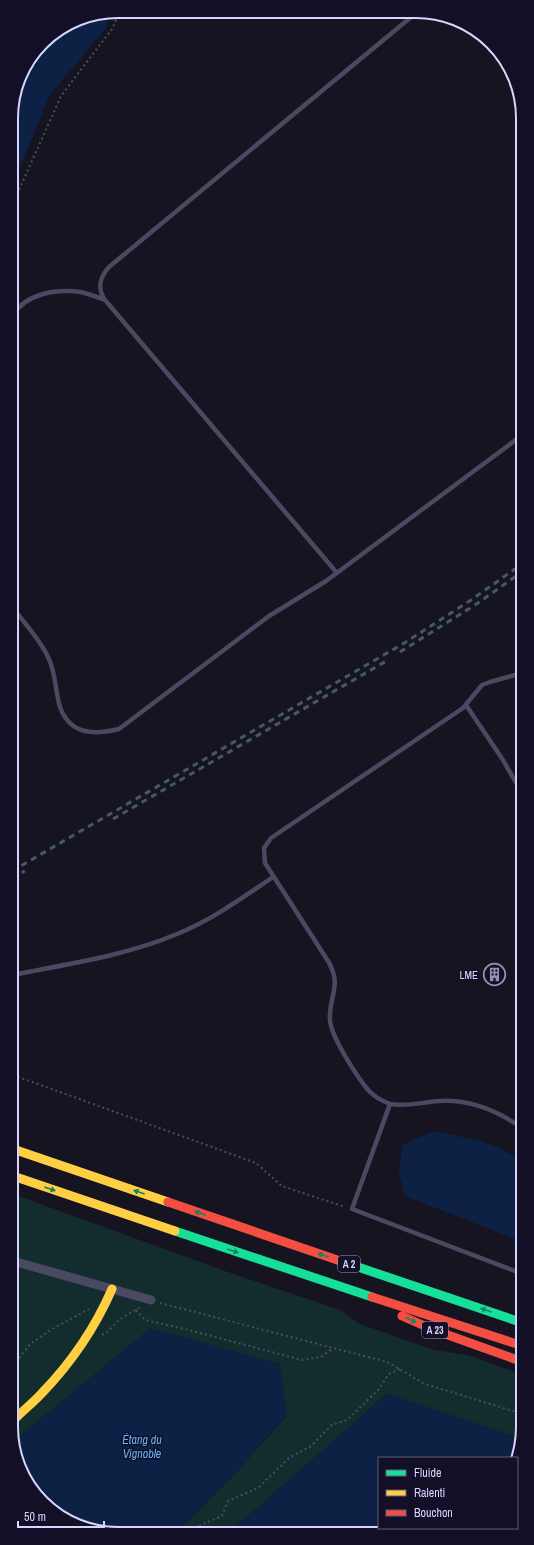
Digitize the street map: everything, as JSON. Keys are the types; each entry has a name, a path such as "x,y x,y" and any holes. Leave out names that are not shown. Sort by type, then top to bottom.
{"main road":[{"name":"A 2","path":"18,1151 516,1321"},
{"name":"A 2","path":"18,1178 351,1291 418,1311 516,1344"},
{"path":"18,1416 68,1363 87,1336 106,1304 112,1289"},
{"name":"A 23","path":"351,1291 434,1330 516,1359"}],"street":[{"path":"18,1262 151,1300"}],"lane":[{"path":"337,572 105,300 100,291 100,280 109,267 410,18"},
{"path":"18,307 32,296 60,292 82,292 105,300"},
{"path":"18,615 48,655 53,667 60,707 70,725 83,731 103,733 119,729 279,608 316,588 516,440"},
{"path":"516,675 486,683 476,692 466,705 271,838 265,844 263,852 265,862 273,877 334,972 335,983 330,1021 336,1042 369,1091 379,1099 390,1104 401,1105 438,1101 461,1102 491,1110 516,1124"},
{"path":"466,705 501,756 516,782"},
{"path":"18,975 126,951 172,936 219,914 273,877"},
{"path":"390,1104 352,1209 516,1271"}],"path":[{"path":"18,192 61,96 112,29 117,18"},
{"path":"18,1077 256,1164 282,1186 352,1209"},
{"path":"102,1336 120,1319 151,1300 387,1362 425,1384 516,1412"},
{"path":"18,1360 31,1343 54,1328 96,1305 106,1304"},
{"path":"136,1310 145,1320 185,1328 302,1360 321,1357 333,1348"},
{"path":"196,1527 222,1516 228,1501 258,1488 289,1458 311,1446 332,1425 347,1420 378,1390 389,1374 400,1369"}],"green space":[{"path":"18,1196 225,1271 340,1310 360,1324 434,1350 468,1355 516,1372 516,1437 387,1394 236,1527 182,1527 239,1469 287,1415 151,1328 19,1437"}],"water":[{"path":"109,18 106,28 50,95 18,172 18,111 21,92 31,68 52,43 68,31 86,23"},
{"path":"433,1131 480,1141 503,1150 516,1158 516,1239 405,1196 399,1172 403,1145"},
{"name":"Étang du Vignoble","path":"151,1328 280,1364 287,1414 239,1469 182,1527 105,1526 86,1522 68,1514 47,1498 31,1477 23,1459 19,1437"},
{"path":"387,1394 516,1437 512,1457 378,1457 378,1527 236,1527"}],"railway":[{"path":"18,868 406,642 471,600 516,568"},
{"path":"400,652 475,605 516,576"},
{"path":"113,819 388,660"},
{"path":"18,875 25,871"}],"traffic: fast":[{"path":"175,1231 372,1297"},
{"path":"355,1266 516,1321"}],"traffic: slow":[{"path":"18,1151 168,1202"},
{"path":"18,1178 175,1231"},
{"path":"18,1416 53,1382 63,1370 90,1331 112,1289"}],"traffic: jam":[{"path":"168,1202 355,1266"},
{"path":"372,1297 516,1344"},
{"path":"402,1316 434,1330 516,1359"}],"place":[{"name":"LME","path":"494,975"}]}
